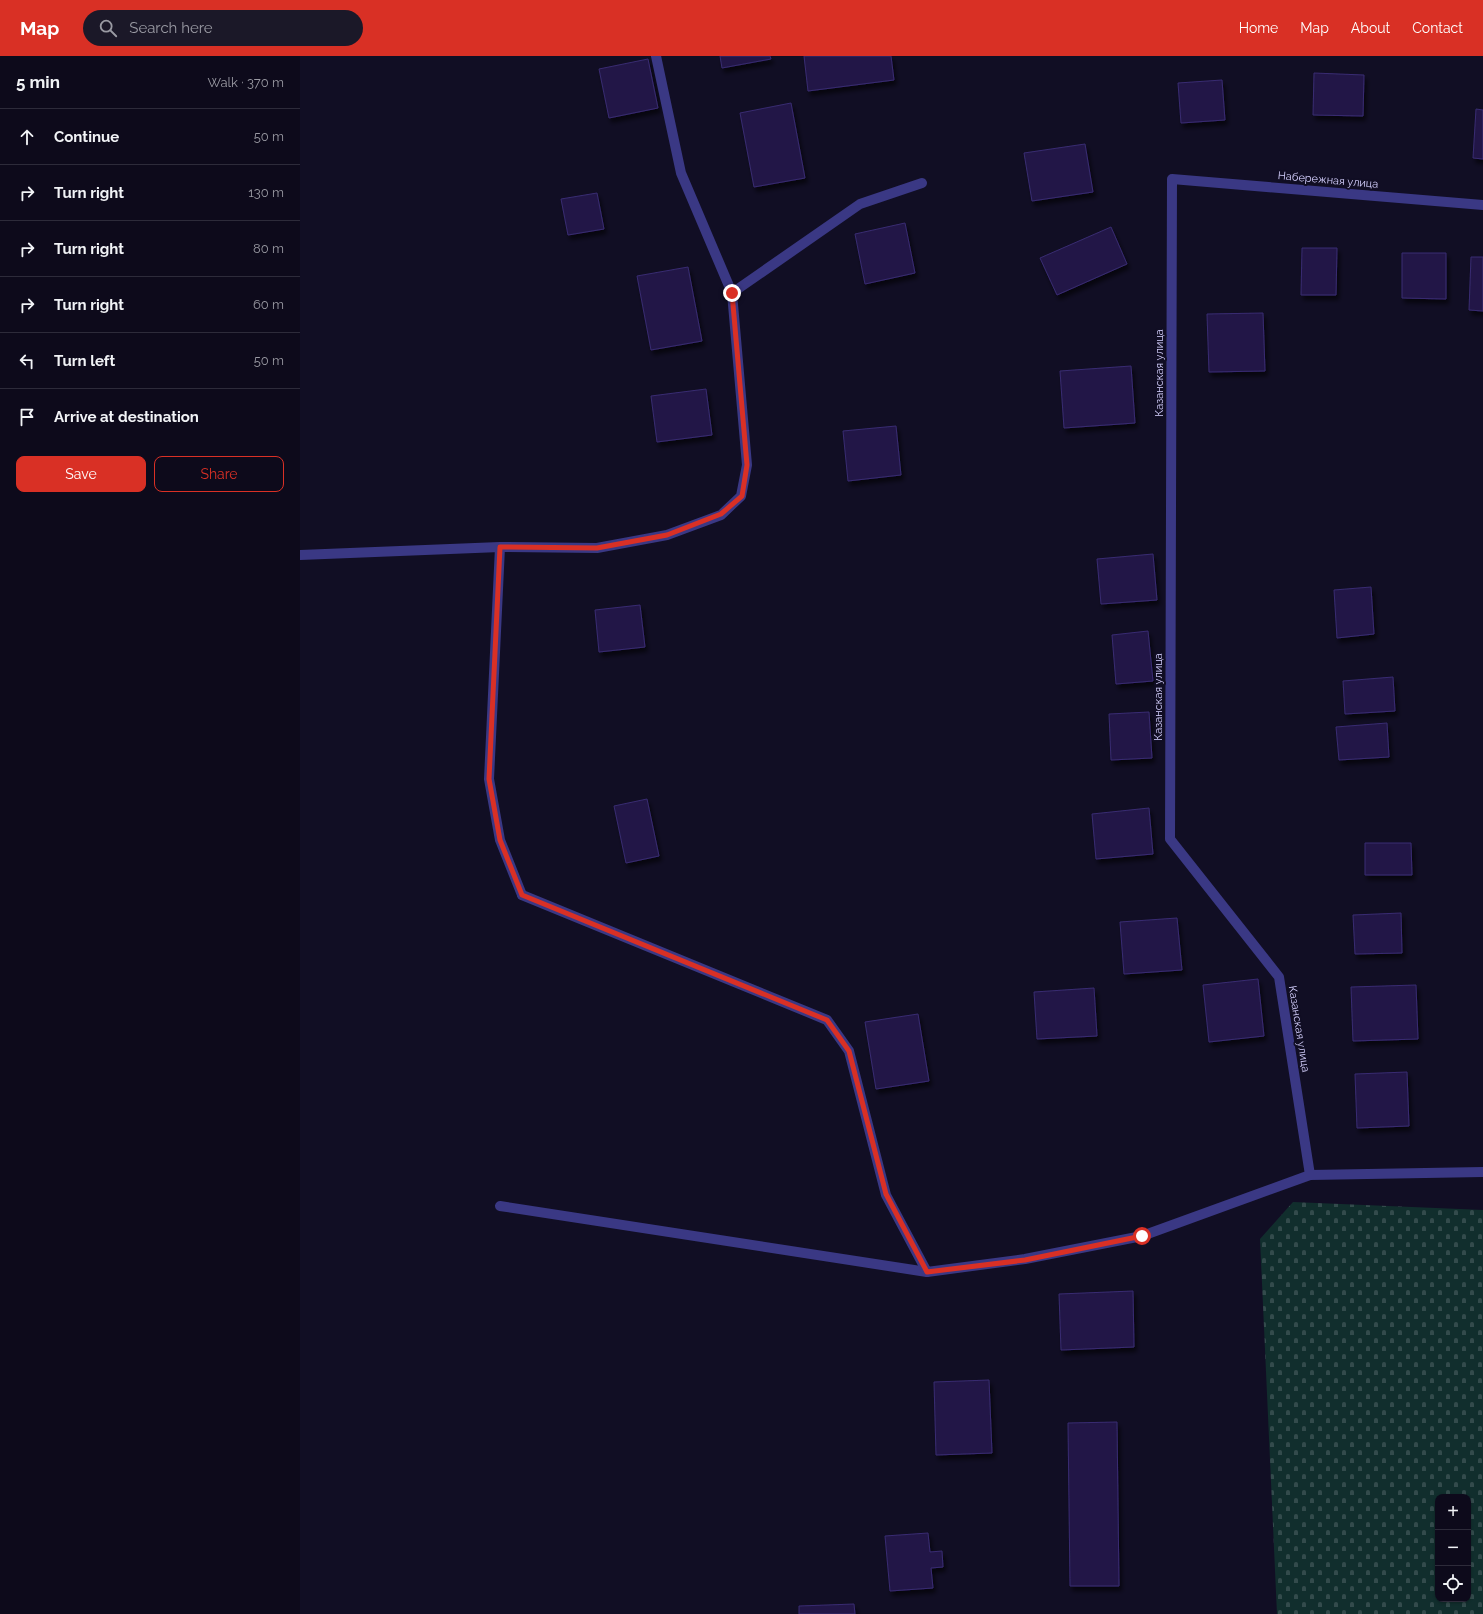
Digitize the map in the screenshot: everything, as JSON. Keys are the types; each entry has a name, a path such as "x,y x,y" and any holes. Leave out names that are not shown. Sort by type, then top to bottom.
{"street":[{"path":"300,555 500,547 597,548 667,535 721,514 742,496 747,465 732,293 681,173 656,56"},
{"name":"Набережная улица","path":"1172,179 1483,205"},
{"name":"Казанская улица","path":"1172,179 1170,839 1279,977 1310,1175"},
{"path":"732,293 860,204 922,183"},
{"path":"500,547 489,779 500,840 522,895 827,1020 849,1051 886,1194 927,1272"},
{"path":"500,1206 927,1272 1025,1260 1142,1236 1310,1175 1483,1172"}],"green space":[{"path":"1293,1202 1483,1210 1483,1614 1277,1614 1260,1239"}],"building":[{"path":"720,56 770,56 771,59 722,68"},
{"path":"804,56 891,56 894,80 808,91"},
{"path":"648,59 658,108 609,118 599,69"},
{"path":"1314,73 1364,75 1363,116 1313,115"},
{"path":"1222,80 1225,120 1181,123 1178,83"},
{"path":"791,103 805,178 754,187 740,113"},
{"path":"1476,109 1483,110 1483,159 1473,158"},
{"path":"1085,144 1093,192 1032,201 1024,153"},
{"path":"597,193 604,229 568,235 561,199"},
{"path":"905,223 915,273 865,284 855,234"},
{"path":"1111,227 1127,264 1057,295 1040,258"},
{"path":"1302,248 1337,248 1336,295 1301,295"},
{"path":"1402,253 1446,253 1446,299 1402,298"},
{"path":"1471,257 1483,257 1483,311 1469,310"},
{"path":"688,267 702,341 651,350 637,276"},
{"path":"1263,313 1265,371 1209,372 1207,314"},
{"path":"1131,366 1135,423 1064,428 1060,371"},
{"path":"706,389 712,435 657,442 651,396"},
{"path":"896,426 901,475 848,481 843,431"},
{"path":"1153,554 1157,600 1101,604 1097,559"},
{"path":"1371,587 1374,634 1337,638 1334,590"},
{"path":"640,605 645,647 599,652 595,610"},
{"path":"1148,631 1153,681 1116,684 1112,635"},
{"path":"1393,677 1395,711 1345,714 1343,681"},
{"path":"1149,712 1152,758 1111,760 1109,714"},
{"path":"1387,723 1389,757 1339,760 1336,727"},
{"path":"647,799 659,856 626,863 614,806"},
{"path":"1149,808 1153,854 1096,859 1092,814"},
{"path":"1365,843 1411,843 1412,875 1365,875"},
{"path":"1401,913 1402,953 1355,954 1353,915"},
{"path":"1177,918 1182,970 1124,974 1120,922"},
{"path":"1258,979 1264,1036 1209,1042 1203,985"},
{"path":"1416,985 1418,1039 1353,1041 1351,987"},
{"path":"1094,988 1097,1036 1037,1039 1034,992"},
{"path":"918,1014 929,1081 876,1089 865,1022"},
{"path":"1407,1072 1409,1126 1357,1128 1355,1074"},
{"path":"1133,1291 1134,1347 1061,1350 1059,1294"},
{"path":"989,1380 992,1453 936,1455 934,1382"},
{"path":"1117,1422 1119,1586 1070,1586 1068,1423"},
{"path":"928,1533 930,1552 942,1551 943,1567 931,1568 933,1588 890,1591 885,1536"},
{"path":"854,1604 855,1614 799,1614 799,1606"}],"route":[{"path":"732,293 747,465 742,496 721,514 667,535 597,548 500,547 489,779 500,840 522,895 827,1020 849,1051 886,1194 927,1272 1025,1260 1142,1236"}]}
